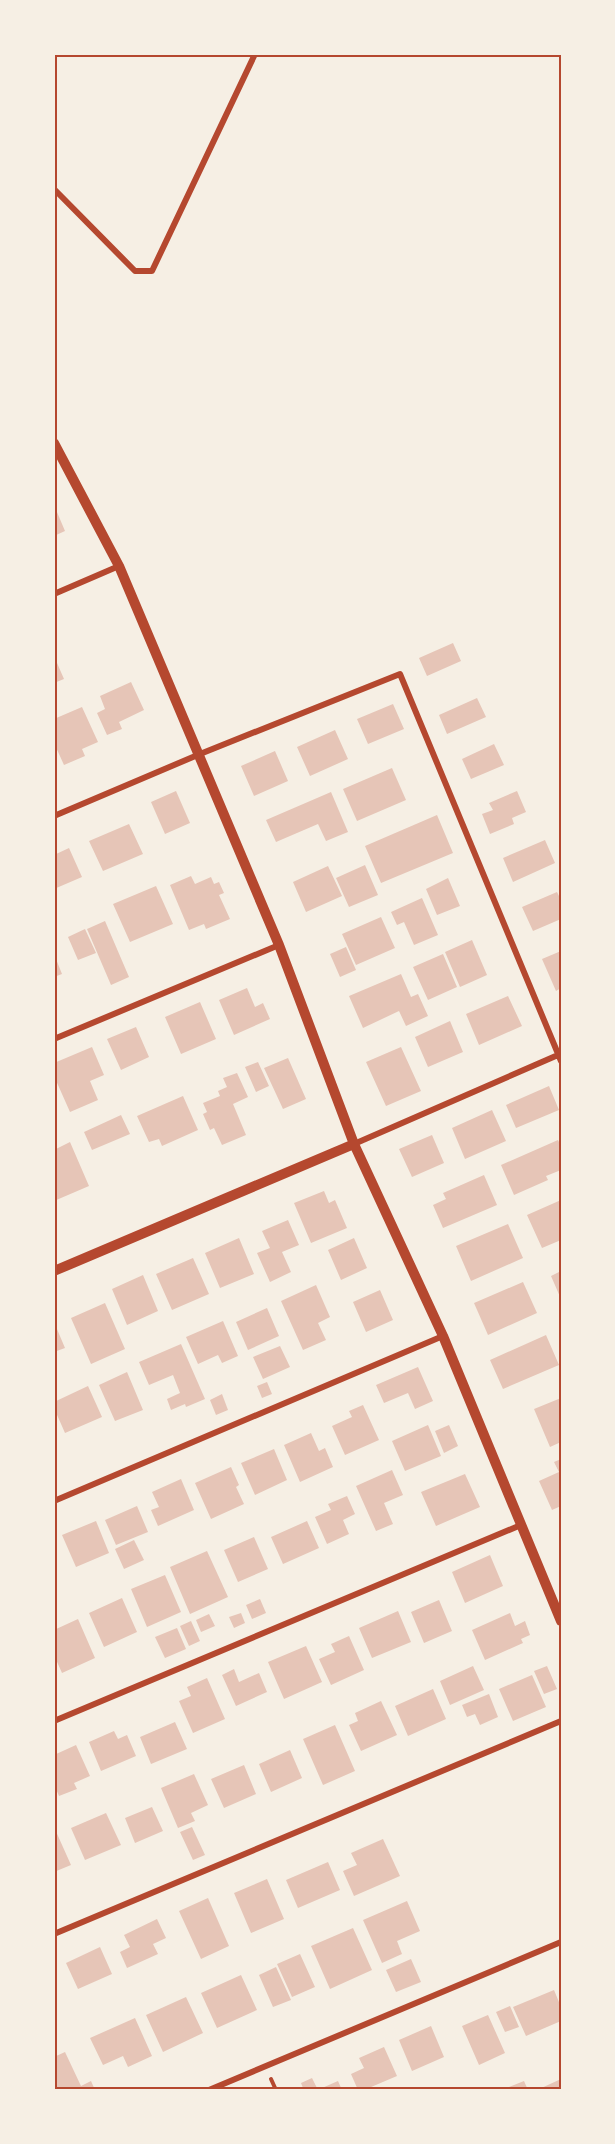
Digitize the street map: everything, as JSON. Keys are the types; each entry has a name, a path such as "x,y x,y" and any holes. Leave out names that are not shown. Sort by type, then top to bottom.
{"street":[{"path":"54,189 135,271 152,271 255,54"},
{"path":"54,443 119,566 200,754 279,945 354,1144 442,1336 561,1621"},
{"path":"54,594 119,566"},
{"path":"54,816 200,754 400,674 560,1058 54,1270"},
{"path":"54,1039 279,945"},
{"path":"54,1501 442,1336"},
{"path":"54,1721 521,1525"},
{"path":"54,1934 561,1721"},
{"path":"208,2090 561,1942"}],"building":[{"path":"54,505 65,531 54,536"},
{"path":"453,643 461,661 427,676 419,658"},
{"path":"54,656 64,679 54,683"},
{"path":"131,682 144,710 119,722 122,729 107,735 97,713 105,709 100,696"},
{"path":"477,698 486,717 447,734 439,715"},
{"path":"393,704 404,729 368,744 357,719"},
{"path":"82,707 98,742 82,749 85,756 64,765 54,743 54,719"},
{"path":"335,730 348,759 310,776 297,747"},
{"path":"494,744 504,765 471,779 462,759"},
{"path":"275,751 288,781 254,796 241,766"},
{"path":"392,768 406,800 357,821 343,789"},
{"path":"176,791 190,823 165,834 151,802"},
{"path":"517,791 526,812 512,818 514,824 490,834 482,814 493,810 489,803"},
{"path":"331,792 348,832 326,841 318,824 276,842 266,820"},
{"path":"437,815 453,853 381,883 365,846"},
{"path":"129,824 143,854 103,871 89,841"},
{"path":"545,840 555,863 513,882 503,858"},
{"path":"69,848 82,877 54,889 54,855"},
{"path":"365,865 378,895 349,907 336,878"},
{"path":"328,866 342,896 306,912 293,882"},
{"path":"191,876 195,884 211,877 214,884 219,882 224,893 219,895 230,919 206,929 204,924 189,930 170,885"},
{"path":"448,878 460,906 437,915 426,889"},
{"path":"156,886 173,924 130,942 113,904"},
{"path":"557,892 561,900 561,919 533,931 522,907"},
{"path":"422,898 438,935 414,945 404,922 397,925 391,912"},
{"path":"381,917 395,948 356,965 342,934"},
{"path":"105,921 129,977 111,985 87,929"},
{"path":"85,929 96,953 78,960 68,937"},
{"path":"472,940 487,975 460,987 445,952"},
{"path":"346,947 356,970 340,977 330,954"},
{"path":"561,951 561,988 556,991 542,959"},
{"path":"54,954 62,974 54,977"},
{"path":"443,954 457,987 428,1000 413,967"},
{"path":"401,974 411,997 418,994 428,1016 406,1026 399,1011 363,1028 349,996"},
{"path":"247,988 255,1007 263,1003 270,1019 234,1035 219,1000"},
{"path":"508,996 522,1026 479,1045 466,1014"},
{"path":"200,1002 216,1039 181,1054 165,1017"},
{"path":"450,1021 463,1052 428,1067 415,1037"},
{"path":"136,1027 149,1057 121,1070 107,1039"},
{"path":"92,1047 104,1075 90,1081 98,1100 70,1112 54,1076 54,1063"},
{"path":"401,1047 421,1091 386,1106 366,1062"},
{"path":"288,1058 306,1099 283,1109 264,1068"},
{"path":"258,1062 269,1086 256,1092 245,1067"},
{"path":"237,1073 248,1097 233,1104 246,1135 222,1145 214,1128 210,1130 203,1114 207,1112 203,1103 220,1096 218,1091 227,1087 223,1078"},
{"path":"549,1086 559,1110 516,1128 506,1105"},
{"path":"183,1096 198,1130 162,1146 159,1139 149,1142 137,1116"},
{"path":"492,1110 506,1141 465,1159 452,1128"},
{"path":"121,1115 130,1134 92,1150 84,1132"},
{"path":"432,1135 444,1163 412,1177 399,1149"},
{"path":"558,1140 561,1146 561,1170 546,1176 548,1180 514,1195 501,1165"},
{"path":"70,1142 89,1186 54,1201 54,1150"},
{"path":"484,1175 497,1205 443,1228 433,1205 446,1199 443,1193"},
{"path":"324,1191 329,1203 335,1200 347,1228 311,1243 294,1203"},
{"path":"561,1200 561,1240 542,1248 527,1215"},
{"path":"288,1220 299,1245 282,1252 291,1272 270,1282 257,1253 270,1248 262,1231"},
{"path":"508,1224 523,1258 471,1281 456,1246"},
{"path":"239,1238 254,1274 220,1288 205,1253"},
{"path":"354,1238 367,1268 341,1280 328,1250"},
{"path":"193,1258 209,1294 172,1310 156,1274"},
{"path":"561,1271 561,1299 551,1276"},
{"path":"143,1275 158,1311 127,1325 112,1289"},
{"path":"523,1282 537,1313 488,1335 474,1303"},
{"path":"316,1285 330,1317 318,1323 326,1340 303,1350 281,1301"},
{"path":"380,1290 393,1320 366,1332 353,1302"},
{"path":"105,1303 125,1349 91,1364 71,1318"},
{"path":"267,1308 279,1336 248,1350 236,1322"},
{"path":"223,1321 238,1356 222,1363 218,1355 198,1364 186,1337"},
{"path":"54,1322 65,1348 54,1352"},
{"path":"546,1335 559,1365 503,1389 490,1360"},
{"path":"181,1344 205,1399 171,1410 167,1399 180,1393 173,1375 149,1385 139,1362"},
{"path":"280,1346 290,1367 263,1379 253,1357"},
{"path":"418,1367 433,1401 415,1409 408,1393 384,1403 376,1385"},
{"path":"127,1372 143,1410 115,1421 99,1385"},
{"path":"267,1382 272,1394 262,1398 257,1386"},
{"path":"88,1386 102,1417 65,1433 54,1408 54,1402"},
{"path":"222,1394 228,1410 216,1415 210,1400"},
{"path":"561,1398 561,1442 550,1447 534,1409"},
{"path":"363,1405 379,1440 345,1455 332,1426 352,1417 349,1411"},
{"path":"428,1425 441,1456 405,1471 392,1441"},
{"path":"449,1425 458,1446 444,1453 435,1431"},
{"path":"311,1433 319,1451 325,1448 333,1467 300,1482 284,1445"},
{"path":"274,1449 287,1480 255,1495 241,1463"},
{"path":"561,1459 561,1506 552,1510 539,1481 559,1472 554,1462"},
{"path":"231,1467 239,1485 236,1487 244,1504 211,1519 195,1483"},
{"path":"392,1470 403,1495 384,1503 393,1524 376,1531 356,1486"},
{"path":"465,1474 480,1507 436,1526 421,1492"},
{"path":"181,1479 194,1510 158,1526 151,1510 159,1507 152,1492"},
{"path":"347,1496 355,1514 343,1520 349,1534 327,1544 315,1517 331,1510 328,1504"},
{"path":"137,1506 148,1532 116,1545 105,1520"},
{"path":"96,1521 109,1553 76,1567 62,1535"},
{"path":"307,1521 319,1548 283,1564 271,1537"},
{"path":"254,1537 268,1569 238,1582 224,1550"},
{"path":"134,1540 144,1560 124,1569 115,1549"},
{"path":"207,1551 228,1597 190,1614 170,1567"},
{"path":"490,1555 503,1586 465,1603 452,1572"},
{"path":"165,1575 181,1612 147,1627 131,1589"},
{"path":"122,1598 137,1632 104,1647 89,1613"},
{"path":"260,1599 266,1613 252,1619 246,1605"},
{"path":"439,1600 452,1631 424,1643 411,1612"},
{"path":"398,1611 411,1642 372,1658 359,1628"},
{"path":"241,1613 245,1623 234,1628 229,1617"},
{"path":"510,1613 515,1626 525,1621 530,1635 521,1639 523,1643 485,1660 472,1630"},
{"path":"209,1614 215,1626 201,1632 196,1620"},
{"path":"78,1619 95,1658 62,1673 54,1655 54,1630"},
{"path":"191,1621 200,1641 189,1646 180,1626"},
{"path":"177,1628 186,1649 165,1658 155,1637"},
{"path":"349,1636 364,1670 331,1685 319,1659 335,1652 331,1644"},
{"path":"306,1646 322,1682 284,1699 268,1662"},
{"path":"473,1666 484,1690 450,1705 440,1681"},
{"path":"547,1666 557,1689 544,1694 534,1671"},
{"path":"234,1669 239,1682 259,1673 267,1692 236,1706 222,1675"},
{"path":"532,1675 546,1707 513,1721 499,1689"},
{"path":"207,1678 225,1719 193,1733 179,1701 191,1696 187,1687"},
{"path":"433,1689 446,1719 408,1736 395,1706"},
{"path":"489,1694 498,1717 480,1725 475,1714 467,1717 462,1705"},
{"path":"381,1701 397,1735 361,1751 349,1725 358,1721 355,1713"},
{"path":"175,1722 187,1749 151,1764 140,1737"},
{"path":"335,1725 355,1771 323,1785 303,1739"},
{"path":"114,1731 118,1739 127,1735 136,1756 101,1771 89,1742"},
{"path":"76,1745 90,1776 74,1783 77,1789 59,1796 54,1784 54,1755"},
{"path":"290,1750 302,1778 271,1792 259,1764"},
{"path":"244,1765 256,1794 224,1808 211,1779"},
{"path":"194,1774 208,1805 191,1813 195,1821 178,1828 161,1788"},
{"path":"152,1807 163,1831 135,1843 125,1818"},
{"path":"106,1813 121,1845 85,1860 71,1828"},
{"path":"54,1827 71,1865 54,1872"},
{"path":"192,1827 205,1855 193,1860 180,1832"},
{"path":"383,1839 400,1876 354,1896 343,1871 357,1865 351,1853"},
{"path":"328,1862 340,1890 298,1908 286,1880"},
{"path":"267,1879 284,1919 251,1933 234,1893"},
{"path":"208,1898 229,1946 201,1959 179,1911"},
{"path":"407,1901 420,1931 397,1941 402,1954 382,1963 363,1920"},
{"path":"157,1919 166,1938 153,1944 158,1954 127,1968 120,1952 130,1947 124,1935"},
{"path":"353,1928 372,1970 330,1989 311,1946"},
{"path":"100,1947 112,1974 78,1989 66,1963"},
{"path":"300,1954 315,1987 292,1997 277,1964"},
{"path":"411,1959 421,1982 396,1992 386,1970"},
{"path":"276,1967 291,2000 273,2007 259,1975"},
{"path":"241,1975 257,2010 217,2028 201,1993"},
{"path":"554,1990 561,2007 561,2021 526,2036 513,2007"},
{"path":"186,1997 203,2033 163,2052 146,2015"},
{"path":"510,2006 519,2027 505,2032 496,2012"},
{"path":"488,2015 505,2053 479,2065 462,2026"},
{"path":"135,2018 152,2056 128,2067 123,2056 103,2065 90,2038"},
{"path":"431,2026 444,2057 412,2071 399,2040"},
{"path":"384,2047 397,2076 364,2090 358,2090 351,2074 364,2068 359,2058"},
{"path":"65,2052 81,2086 91,2081 95,2090 54,2090 54,2057"},
{"path":"312,2078 318,2090 298,2090 303,2088 301,2083"},
{"path":"561,2079 561,2090 537,2090"},
{"path":"338,2081 342,2090 323,2090 322,2088"},
{"path":"524,2081 528,2090 503,2090 509,2087"}]}
